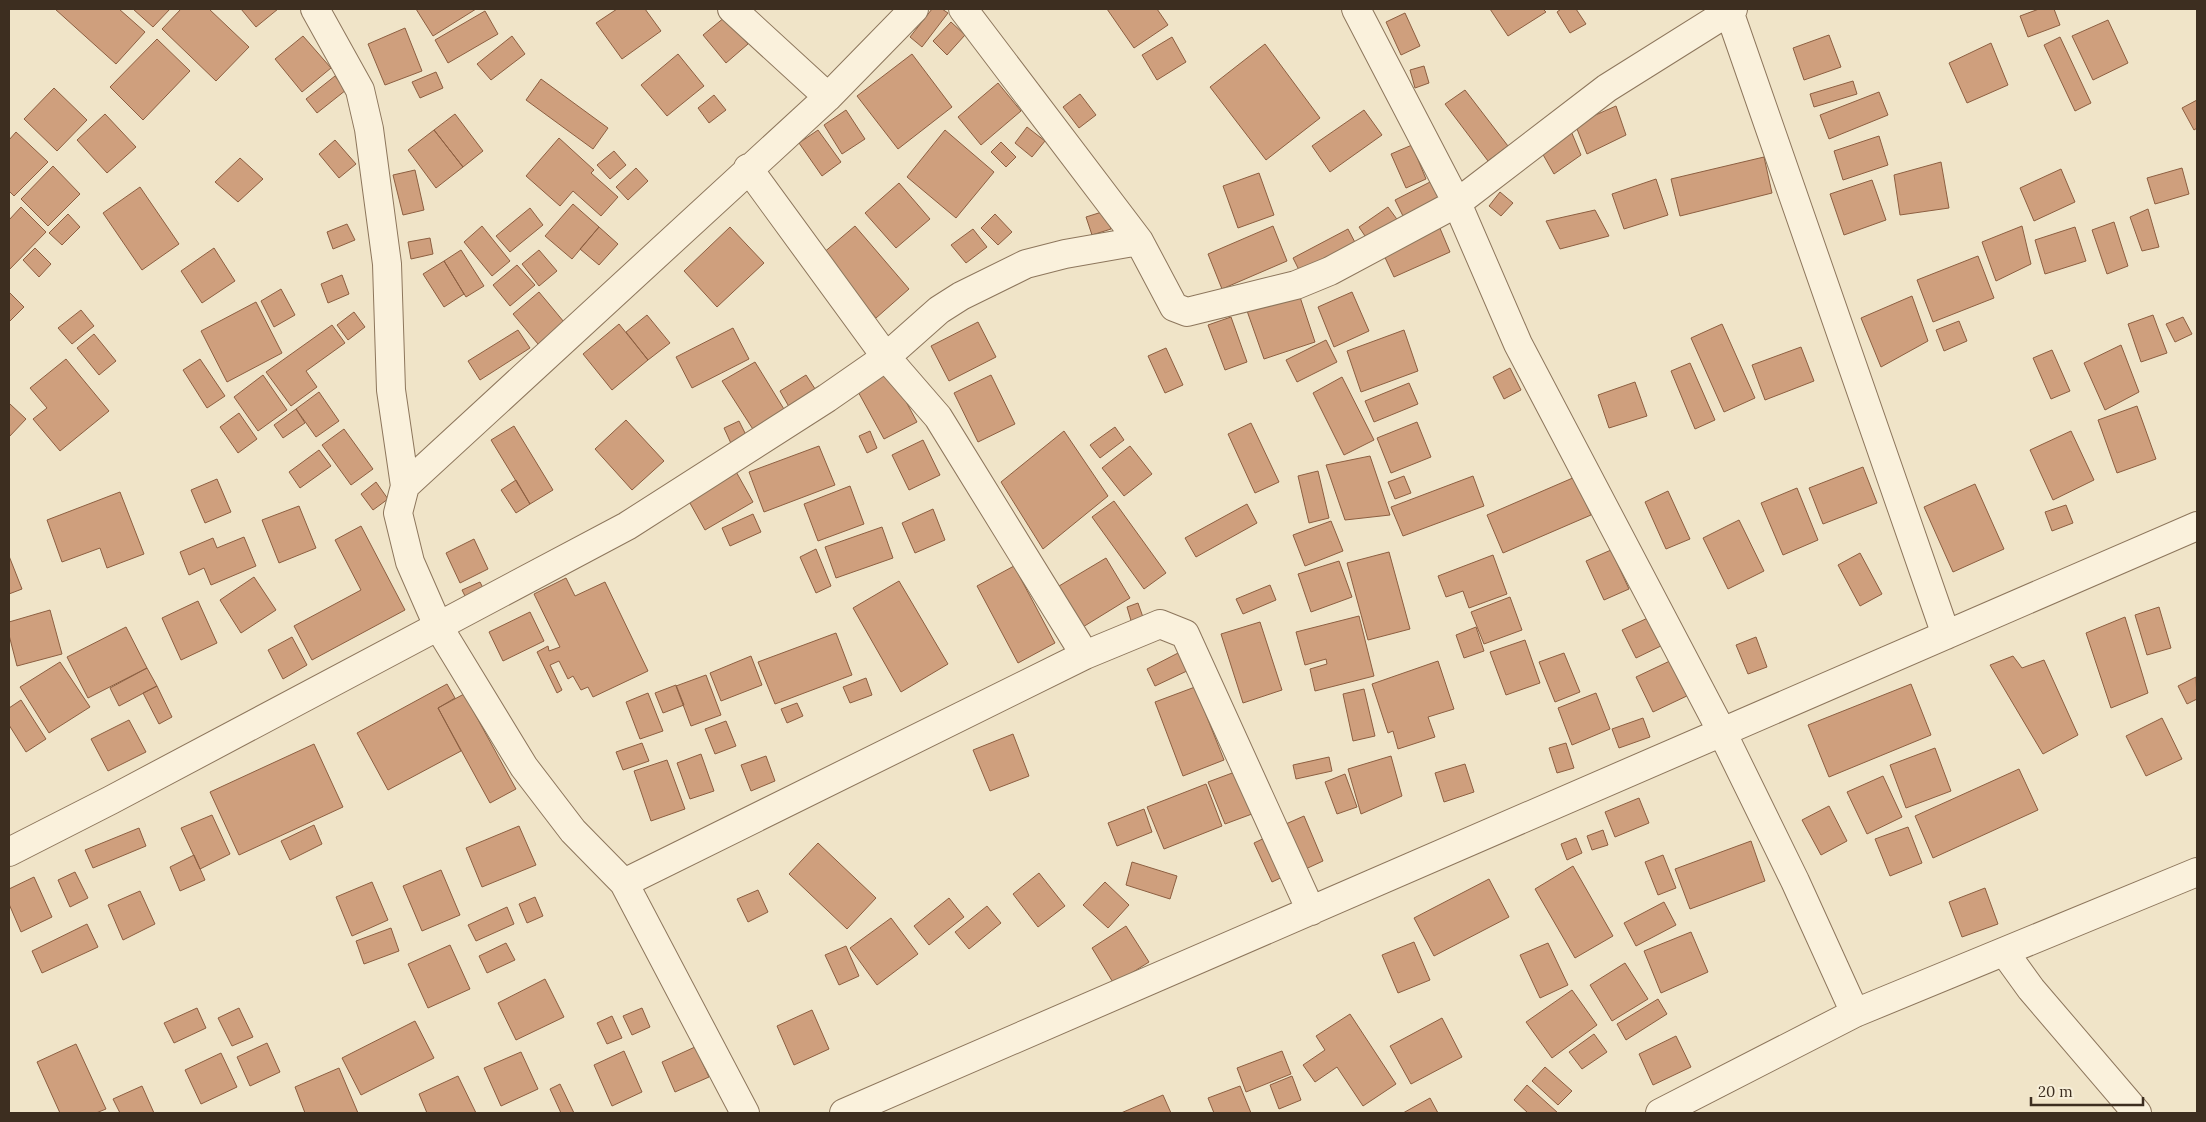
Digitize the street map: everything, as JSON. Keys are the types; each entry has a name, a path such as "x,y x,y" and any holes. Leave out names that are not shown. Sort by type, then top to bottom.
{"street":[{"path":"732,9 828,96"},
{"path":"405,486 828,96 914,9"},
{"path":"963,9 1140,241 1174,307 1187,312 1296,285 1330,271 1457,203 1607,88 1731,10 1946,635"},
{"path":"1356,9 1457,203 1518,344 1722,732 1795,881 1855,1013"},
{"path":"319,11 360,90 369,129 387,264 392,390 405,486 398,513 410,562 438,626 524,767 572,831 624,883 745,1113"},
{"path":"748,168 886,357 938,417 1085,655"},
{"path":"9,852 111,800 626,526 828,398 886,357 939,310 1026,264 1065,254 1140,241"},
{"path":"844,1113 2197,526"},
{"path":"624,883 1085,655 1160,624 1185,634 1311,911"},
{"path":"1660,1113 1689,1107 1855,1013 2005,953 2197,872"},
{"path":"2005,953 2031,989 2137,1113"}],"building":[{"path":"55,9 119,9 145,32 116,64"},
{"path":"133,9 170,9 153,27"},
{"path":"181,9 209,9 249,47 216,81 162,29"},
{"path":"241,9 278,9 256,27"},
{"path":"416,9 476,9 433,36"},
{"path":"617,9 645,9 661,31 622,59 596,23"},
{"path":"932,9 942,9 948,13 922,47 910,37"},
{"path":"1107,9 1157,9 1168,25 1134,48"},
{"path":"1490,9 1543,9 1546,12 1508,36"},
{"path":"1561,9 1576,9 1586,24 1570,33 1557,12"},
{"path":"2039,9 2054,9 2060,25 2028,37 2020,16"},
{"path":"485,11 498,34 448,63 435,40"},
{"path":"1405,13 1420,46 1401,55 1386,22"},
{"path":"725,17 748,44 726,63 703,35"},
{"path":"2108,20 2128,63 2093,80 2072,36"},
{"path":"951,22 965,35 947,55 933,41"},
{"path":"405,28 422,71 385,85 368,44"},
{"path":"1829,35 1841,67 1804,80 1793,48"},
{"path":"303,36 331,68 302,92 275,59"},
{"path":"512,36 525,54 491,80 477,64"},
{"path":"1172,37 1186,62 1157,80 1142,55"},
{"path":"2060,37 2091,103 2075,111 2044,45"},
{"path":"157,39 190,71 143,120 110,87"},
{"path":"1991,43 2008,85 1967,103 1949,63"},
{"path":"1265,44 1320,118 1266,160 1210,87"},
{"path":"678,54 704,86 667,116 641,85"},
{"path":"912,54 952,107 898,149 857,96"},
{"path":"1424,66 1429,83 1415,88 1410,70"},
{"path":"436,72 443,88 420,98 412,82"},
{"path":"335,76 346,90 317,113 306,99"},
{"path":"541,79 608,128 593,149 526,100"},
{"path":"1853,81 1857,94 1814,107 1810,94"},
{"path":"998,83 1021,111 981,145 958,117"},
{"path":"54,88 87,120 57,151 24,119"},
{"path":"1465,90 1508,146 1488,161 1445,104"},
{"path":"1879,92 1888,115 1829,139 1820,115"},
{"path":"1080,94 1096,115 1079,128 1063,107"},
{"path":"714,95 726,110 709,123 698,108"},
{"path":"2197,100 2197,128 2194,130 2182,108"},
{"path":"1616,106 1626,135 1587,154 1575,124"},
{"path":"846,110 865,139 842,154 824,125"},
{"path":"1364,110 1382,135 1330,172 1312,146"},
{"path":"105,114 136,147 107,173 77,140"},
{"path":"455,114 483,151 463,167 434,130"},
{"path":"1027,127 1045,141 1032,157 1015,143"},
{"path":"434,130 463,167 436,188 408,150"},
{"path":"818,130 841,162 822,176 799,143"},
{"path":"945,130 994,172 956,218 907,177"},
{"path":"1571,131 1581,155 1554,174 1541,151"},
{"path":"16,132 48,162 14,196 9,191 9,140"},
{"path":"1879,136 1888,165 1843,180 1834,151"},
{"path":"559,138 594,170 591,173 618,197 601,216 573,191 560,206 526,176"},
{"path":"335,140 356,164 339,178 319,154"},
{"path":"1001,142 1016,157 1006,167 991,152"},
{"path":"1412,145 1426,179 1406,188 1391,154"},
{"path":"614,151 626,165 610,179 597,165"},
{"path":"1764,157 1772,193 1680,216 1671,179"},
{"path":"240,158 263,179 238,202 215,182"},
{"path":"1941,162 1949,208 1900,215 1894,175"},
{"path":"53,166 80,194 48,226 21,199"},
{"path":"636,168 648,181 628,200 616,187"},
{"path":"2182,168 2189,194 2155,204 2147,178"},
{"path":"2061,169 2075,202 2034,221 2020,188"},
{"path":"415,170 424,210 403,215 393,175"},
{"path":"1259,173 1274,215 1238,228 1223,186"},
{"path":"1656,179 1668,215 1624,229 1612,194"},
{"path":"1872,180 1886,220 1844,235 1830,194"},
{"path":"1432,181 1441,197 1404,218 1395,200"},
{"path":"899,183 930,219 896,248 865,213"},
{"path":"140,187 179,244 142,270 103,213"},
{"path":"1500,192 1513,203 1501,216 1489,206"},
{"path":"573,204 599,227 572,259 545,236"},
{"path":"21,207 46,232 9,270 9,220"},
{"path":"1388,207 1399,222 1369,242 1359,227"},
{"path":"530,208 543,225 510,252 496,236"},
{"path":"2148,209 2159,247 2142,251 2130,217"},
{"path":"1595,210 1609,236 1560,249 1546,221"},
{"path":"1105,211 1111,229 1092,235 1086,217"},
{"path":"68,214 80,227 62,245 49,233"},
{"path":"995,214 1012,232 998,245 981,228"},
{"path":"2114,222 2128,266 2107,274 2092,230"},
{"path":"347,224 355,240 333,249 327,232"},
{"path":"482,226 510,261 492,276 464,242"},
{"path":"855,226 909,289 876,318 822,254"},
{"path":"1273,226 1287,261 1222,289 1208,254"},
{"path":"1439,226 1450,252 1394,277 1382,251"},
{"path":"2022,226 2031,264 1996,281 1982,242"},
{"path":"599,227 618,244 599,265 580,249"},
{"path":"730,227 764,263 717,307 684,271"},
{"path":"2075,227 2086,261 2045,274 2035,240"},
{"path":"973,229 987,247 966,263 951,245"},
{"path":"1348,229 1359,250 1303,278 1293,258"},
{"path":"430,238 433,254 411,259 408,242"},
{"path":"35,248 51,264 39,277 23,260"},
{"path":"214,248 235,281 202,303 181,271"},
{"path":"461,250 484,286 466,297 444,261"},
{"path":"539,250 557,271 539,286 522,264"},
{"path":"1978,256 1994,298 1933,322 1917,280"},
{"path":"444,261 464,294 444,307 423,274"},
{"path":"517,265 535,285 510,306 493,285"},
{"path":"342,275 349,294 328,303 321,284"},
{"path":"281,289 295,315 274,327 261,301"},
{"path":"1298,291 1315,342 1264,359 1246,308"},
{"path":"9,292 24,307 9,322"},
{"path":"539,292 564,322 538,344 513,314"},
{"path":"1352,292 1369,331 1334,347 1318,307"},
{"path":"1912,296 1928,341 1881,367 1861,318"},
{"path":"256,302 282,353 227,382 201,331"},
{"path":"81,310 94,326 72,344 58,328"},
{"path":"354,312 365,327 348,340 337,325"},
{"path":"647,315 670,343 648,360 626,332"},
{"path":"2153,315 2167,353 2141,362 2128,324"},
{"path":"1231,317 1247,362 1225,370 1208,325"},
{"path":"2183,317 2192,334 2175,342 2166,324"},
{"path":"1959,321 1967,341 1944,351 1936,330"},
{"path":"978,322 996,357 949,381 931,346"},
{"path":"619,324 648,360 612,390 583,354"},
{"path":"1722,324 1755,398 1724,412 1691,338"},
{"path":"332,325 345,343 306,371 317,387 291,406 266,372"},
{"path":"733,328 749,359 692,388 676,357"},
{"path":"518,330 530,348 480,380 468,361"},
{"path":"1404,330 1418,371 1361,392 1347,351"},
{"path":"94,334 116,361 99,375 77,348"},
{"path":"1326,340 1337,362 1297,382 1286,360"},
{"path":"2121,345 2139,392 2105,410 2084,363"},
{"path":"1801,347 1814,381 1765,400 1752,365"},
{"path":"1166,348 1183,385 1165,393 1148,356"},
{"path":"2052,350 2070,391 2051,399 2033,358"},
{"path":"66,359 109,411 60,451 33,419 47,408 30,388"},
{"path":"200,359 225,396 207,408 183,370"},
{"path":"755,362 787,414 756,434 722,381"},
{"path":"1690,363 1715,420 1695,429 1671,371"},
{"path":"1510,368 1521,390 1504,399 1493,377"},
{"path":"889,370 917,422 884,439 856,388"},
{"path":"263,375 287,410 258,431 234,397"},
{"path":"806,375 819,395 792,412 780,391"},
{"path":"991,375 1015,424 978,442 954,393"},
{"path":"1342,377 1374,440 1344,455 1313,393"},
{"path":"1635,382 1647,416 1609,428 1598,395"},
{"path":"1409,383 1418,404 1374,422 1365,401"},
{"path":"319,392 339,421 316,437 296,409"},
{"path":"9,405 26,419 9,437"},
{"path":"2137,406 2156,459 2117,473 2098,420"},
{"path":"296,409 305,423 283,438 274,425"},
{"path":"239,413 257,439 238,453 220,427"},
{"path":"626,420 664,461 632,490 595,449"},
{"path":"739,421 750,443 734,450 724,428"},
{"path":"1417,422 1431,457 1391,473 1377,438"},
{"path":"1251,423 1279,482 1255,493 1228,434"},
{"path":"514,426 553,490 530,504 491,440"},
{"path":"1115,427 1124,440 1100,458 1090,445"},
{"path":"344,429 373,469 351,485 322,445"},
{"path":"870,431 877,448 867,453 859,436"},
{"path":"1064,431 1108,496 1043,549 1001,482"},
{"path":"2071,431 2094,480 2053,500 2030,450"},
{"path":"923,440 940,475 909,490 892,455"},
{"path":"819,446 835,485 764,512 749,472"},
{"path":"1130,446 1152,474 1124,496 1102,468"},
{"path":"319,450 331,466 300,488 289,472"},
{"path":"1370,456 1390,515 1345,520 1326,465"},
{"path":"1863,467 1877,503 1823,524 1809,488"},
{"path":"734,468 753,502 705,530 686,496"},
{"path":"1318,471 1329,518 1309,523 1298,476"},
{"path":"1404,476 1411,493 1395,499 1388,482"},
{"path":"1473,476 1484,506 1403,536 1391,507"},
{"path":"1575,477 1591,515 1503,553 1487,515"},
{"path":"217,479 231,512 205,523 191,490"},
{"path":"516,480 530,504 516,513 501,490"},
{"path":"376,482 388,499 373,510 361,494"},
{"path":"1975,484 2004,549 1953,572 1924,507"},
{"path":"850,486 864,524 818,541 804,504"},
{"path":"1797,488 1818,540 1783,555 1761,503"},
{"path":"1668,491 1690,539 1666,549 1645,502"},
{"path":"120,492 144,554 107,568 100,548 62,562 47,520"},
{"path":"1114,501 1166,573 1144,589 1092,517"},
{"path":"1247,504 1257,523 1196,557 1185,538"},
{"path":"2066,505 2073,523 2052,531 2045,512"},
{"path":"299,506 316,548 279,563 262,520"},
{"path":"933,509 945,540 915,553 902,523"},
{"path":"753,514 761,532 730,546 722,528"},
{"path":"1739,520 1764,571 1728,589 1703,538"},
{"path":"1331,521 1343,551 1305,566 1293,535"},
{"path":"361,526 405,610 312,660 294,626 361,590 335,540"},
{"path":"882,527 893,558 836,578 825,547"},
{"path":"244,537 256,566 211,585 204,568 189,575 180,552 213,538 217,548"},
{"path":"474,539 488,569 460,583 446,553"},
{"path":"816,549 831,586 816,593 800,557"},
{"path":"1611,550 1629,589 1604,600 1586,561"},
{"path":"1389,552 1410,629 1368,640 1347,563"},
{"path":"1860,553 1882,594 1860,606 1838,565"},
{"path":"1493,555 1507,594 1469,608 1463,591 1446,597 1438,576"},
{"path":"9,556 22,589 9,594"},
{"path":"1106,558 1130,598 1078,630 1054,589"},
{"path":"1339,561 1352,597 1311,612 1298,574"},
{"path":"1014,566 1055,643 1018,663 977,586"},
{"path":"254,577 276,610 241,633 220,600"},
{"path":"566,578 575,596 605,582 648,671 593,697 588,687 581,690 573,676 568,679 559,661 550,665 562,690 557,693 537,652 548,646 549,651 560,647 534,594"},
{"path":"899,581 948,664 901,692 853,608"},
{"path":"480,582 486,594 468,602 462,590"},
{"path":"1270,585 1276,600 1243,614 1236,599"},
{"path":"1510,597 1522,630 1484,644 1471,612"},
{"path":"198,601 217,643 181,660 162,618"},
{"path":"1138,603 1144,620 1132,624 1127,607"},
{"path":"2159,607 2171,648 2147,655 2135,615"},
{"path":"50,610 62,654 17,666 9,635 9,622"},
{"path":"530,612 544,641 503,661 489,632"},
{"path":"1359,616 1374,676 1315,691 1310,669 1327,664 1326,659 1305,665 1296,632"},
{"path":"1652,616 1665,644 1636,658 1622,630"},
{"path":"2125,617 2148,693 2111,708 2086,633"},
{"path":"1260,622 1282,690 1243,703 1221,634"},
{"path":"126,627 147,668 88,698 67,657"},
{"path":"1476,627 1484,651 1464,658 1456,635"},
{"path":"836,633 852,675 775,704 758,662"},
{"path":"292,637 307,665 283,679 268,650"},
{"path":"1756,637 1767,667 1748,674 1736,645"},
{"path":"1525,640 1540,683 1506,695 1490,652"},
{"path":"1180,652 1189,670 1155,686 1147,669"},
{"path":"1564,653 1580,692 1555,702 1539,662"},
{"path":"751,656 762,685 721,701 710,673"},
{"path":"2013,656 2022,668 2044,660 2078,735 2043,754 1990,665"},
{"path":"1674,659 1691,694 1653,712 1636,677"},
{"path":"1438,661 1454,709 1428,717 1435,737 1398,749 1393,731 1388,733 1372,684"},
{"path":"60,662 90,707 49,733 20,687"},
{"path":"147,668 157,686 119,706 110,688"},
{"path":"706,675 721,715 691,726 676,686"},
{"path":"2196,677 2197,699 2187,704 2178,686"},
{"path":"866,678 872,695 850,703 843,687"},
{"path":"447,684 455,698 438,708 461,751 388,790 357,733"},
{"path":"1911,684 1931,735 1829,777 1808,725"},
{"path":"676,685 684,705 663,713 655,693"},
{"path":"157,686 172,717 159,724 143,693"},
{"path":"1195,687 1224,760 1183,776 1155,702"},
{"path":"1364,689 1375,736 1353,741 1343,694"},
{"path":"648,693 663,731 640,739 626,702"},
{"path":"1596,693 1610,729 1572,745 1558,708"},
{"path":"464,694 516,789 490,803 438,708"},
{"path":"21,700 46,739 26,752 9,725 9,708"},
{"path":"797,703 803,716 787,723 781,709"},
{"path":"1643,718 1650,737 1619,748 1612,729"},
{"path":"2162,718 2182,759 2146,776 2126,736"},
{"path":"129,720 146,752 108,771 91,739"},
{"path":"726,721 736,746 715,754 705,729"},
{"path":"1013,734 1029,776 990,791 973,750"},
{"path":"642,743 649,761 623,770 616,752"},
{"path":"1566,743 1574,768 1557,773 1549,748"},
{"path":"314,744 343,807 239,855 210,792"},
{"path":"1935,748 1951,791 1906,808 1890,765"},
{"path":"701,754 714,791 690,799 677,763"},
{"path":"766,756 775,781 751,791 741,765"},
{"path":"1391,756 1402,796 1361,814 1348,769"},
{"path":"1329,757 1332,771 1296,779 1293,765"},
{"path":"667,760 685,809 651,821 634,771"},
{"path":"1465,764 1474,792 1444,802 1435,773"},
{"path":"1243,769 1260,811 1225,824 1208,782"},
{"path":"2019,769 2038,810 1933,858 1915,816"},
{"path":"1345,774 1357,807 1337,814 1325,782"},
{"path":"1883,776 1902,817 1867,834 1847,792"},
{"path":"1206,784 1222,826 1164,849 1147,807"},
{"path":"1639,798 1649,823 1615,837 1605,812"},
{"path":"1829,806 1847,841 1821,855 1802,820"},
{"path":"1144,809 1152,832 1117,846 1108,823"},
{"path":"212,815 230,854 200,869 181,828"},
{"path":"1304,816 1323,861 1299,872 1279,827"},
{"path":"314,825 322,844 290,860 281,841"},
{"path":"519,826 536,865 482,887 466,848"},
{"path":"1908,827 1922,863 1890,876 1875,839"},
{"path":"139,828 146,846 93,868 85,850"},
{"path":"1603,830 1608,845 1592,850 1587,836"},
{"path":"1271,835 1289,874 1272,882 1254,843"},
{"path":"1576,838 1582,853 1567,860 1561,844"},
{"path":"1751,841 1765,881 1690,909 1675,869"},
{"path":"818,843 876,898 847,929 789,874"},
{"path":"194,855 205,880 180,891 170,867"},
{"path":"1663,855 1676,888 1658,895 1645,862"},
{"path":"1132,862 1177,876 1170,899 1126,885"},
{"path":"1573,866 1613,936 1575,958 1535,889"},
{"path":"441,870 460,915 422,931 403,886"},
{"path":"75,872 88,898 70,907 58,880"},
{"path":"1039,873 1065,906 1038,927 1013,894"},
{"path":"34,877 52,917 21,932 9,904 9,889"},
{"path":"1489,879 1509,917 1434,956 1414,918"},
{"path":"372,882 388,920 352,936 336,897"},
{"path":"1105,882 1129,905 1108,928 1083,905"},
{"path":"1985,888 1998,924 1962,937 1949,902"},
{"path":"758,890 768,912 748,922 737,899"},
{"path":"140,891 155,924 123,940 108,905"},
{"path":"535,897 543,916 527,923 519,904"},
{"path":"949,898 964,917 929,945 914,926"},
{"path":"1664,902 1676,925 1636,946 1624,923"},
{"path":"987,906 1001,923 969,949 955,932"},
{"path":"507,907 514,924 476,941 468,925"},
{"path":"891,918 918,954 877,985 850,948"},
{"path":"87,924 98,947 42,973 32,951"},
{"path":"1126,926 1149,962 1114,984 1092,948"},
{"path":"391,928 399,951 364,964 356,941"},
{"path":"1691,932 1708,972 1661,993 1644,951"},
{"path":"1414,942 1430,980 1398,993 1382,955"},
{"path":"506,943 515,960 487,973 479,956"},
{"path":"1548,943 1568,985 1540,998 1520,955"},
{"path":"450,945 470,989 428,1008 408,964"},
{"path":"846,946 859,976 839,985 825,955"},
{"path":"1625,963 1648,999 1612,1021 1590,985"},
{"path":"545,979 564,1017 516,1040 498,1003"},
{"path":"1572,990 1597,1025 1552,1058 1526,1022"},
{"path":"1658,999 1667,1014 1626,1040 1617,1024"},
{"path":"197,1008 206,1028 174,1043 164,1023"},
{"path":"239,1008 253,1037 232,1046 218,1018"},
{"path":"642,1008 650,1027 632,1035 623,1016"},
{"path":"812,1010 829,1049 794,1065 777,1026"},
{"path":"1350,1014 1396,1084 1363,1106 1337,1067 1315,1082 1303,1065 1325,1050 1316,1036"},
{"path":"612,1016 622,1038 607,1044 597,1023"},
{"path":"1442,1018 1462,1057 1411,1084 1390,1046"},
{"path":"415,1021 434,1058 361,1095 342,1058"},
{"path":"1594,1034 1607,1052 1582,1069 1569,1052"},
{"path":"1676,1036 1691,1067 1653,1085 1639,1054"},
{"path":"267,1043 280,1072 250,1086 237,1057"},
{"path":"76,1044 106,1109 96,1113 60,1113 37,1062"},
{"path":"695,1047 709,1077 675,1092 662,1062"},
{"path":"624,1051 642,1092 612,1106 594,1065"},
{"path":"1282,1051 1291,1074 1246,1092 1237,1068"},
{"path":"521,1052 538,1089 501,1106 484,1068"},
{"path":"221,1053 237,1087 201,1104 185,1070"},
{"path":"1545,1067 1572,1091 1558,1105 1532,1081"},
{"path":"339,1068 358,1113 305,1113 295,1087"},
{"path":"458,1076 476,1113 427,1113 419,1094"},
{"path":"1292,1076 1301,1100 1279,1109 1270,1085"},
{"path":"560,1084 574,1113 561,1113 550,1089"},
{"path":"1527,1085 1558,1113 1528,1113 1514,1100"},
{"path":"142,1086 154,1113 120,1113 113,1099"},
{"path":"1240,1086 1251,1113 1214,1113 1208,1098"},
{"path":"1163,1095 1171,1113 1121,1113"},
{"path":"1430,1098 1438,1113 1403,1113"}]}
